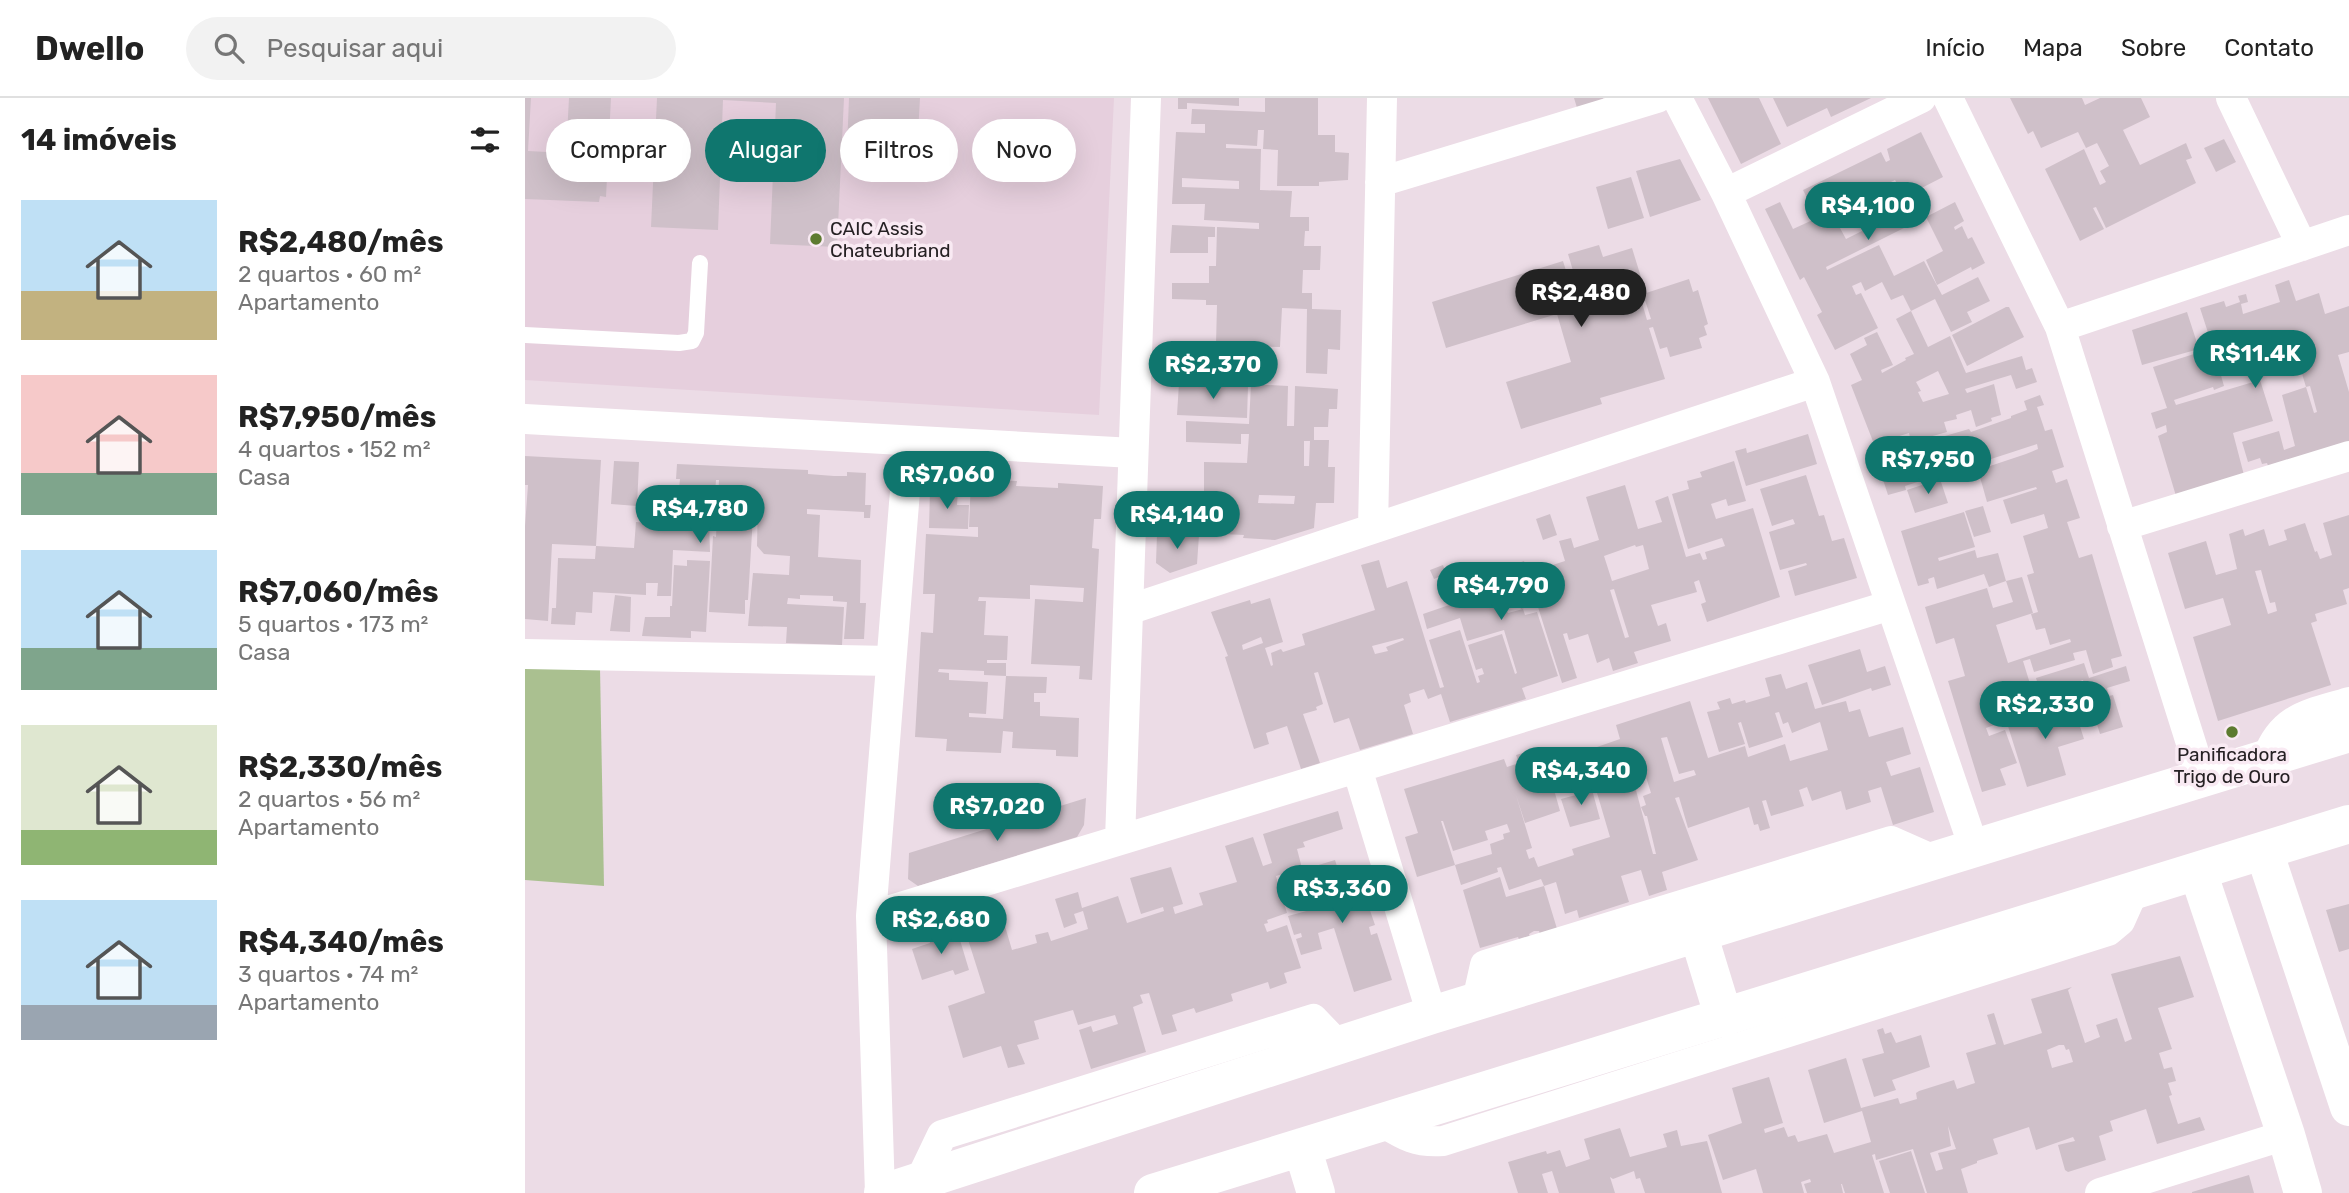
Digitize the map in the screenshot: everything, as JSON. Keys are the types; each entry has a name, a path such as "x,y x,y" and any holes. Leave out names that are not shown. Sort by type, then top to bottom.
{"street":[{"path":"1120,840 1146,98"},
{"path":"1373,528 1382,98"},
{"path":"1380,182 1657,98"},
{"path":"1677,98 1726,193 1815,382 1974,848"},
{"path":"1726,193 1921,98"},
{"path":"1948,98 2060,327 2202,778"},
{"path":"2231,98 2302,246"},
{"path":"2060,327 2349,230"},
{"path":"1128,610 1815,382"},
{"path":"525,419 1133,453"},
{"path":"908,441 871,916 881,1193 1432,1015 2349,733"},
{"path":"2122,526 2349,456"},
{"path":"871,916 1891,605"},
{"path":"525,654 891,661"},
{"path":"2267,758 2273,742 2288,724 2349,702"},
{"path":"1357,768 1432,1015"},
{"path":"1160,1192 1244,1180 1302,1147 2264,851 2345,830"},
{"path":"1477,1001 1485,965 1891,841 1934,860"},
{"path":"2264,851 2349,1105"},
{"path":"2198,872 2303,1193"},
{"path":"1383,1122 1406,1137 1425,1142 1457,1136 2108,931 2120,921 2133,892"},
{"path":"1698,933 1724,1018"},
{"path":"2100,1193 2286,1135"},
{"path":"1302,1147 1316,1193"}],"lane":[{"path":"525,335 692,341 696,333 700,263"}],"shaded area":[{"name":"CAIC Assis Chateubriand","path":"525,98 1114,98 1099,415 525,380"}],"green space":[{"path":"600,668 604,886 525,880 525,669"}],"building":[{"path":"525,98 531,98 528,151 546,152 546,182 607,182 606,197 600,196 599,202 525,199"},
{"path":"569,98 611,98 610,119 568,119"},
{"path":"657,98 844,98 843,119 840,119 837,247 770,244 773,182 826,182 826,119 775,119 776,103 723,100 722,119 705,119 705,182 720,182 718,230 651,227 653,182 691,182 691,119 656,119"},
{"path":"849,98 920,98 919,119 848,119"},
{"path":"1178,98 1239,98 1239,106 1187,103 1187,109 1178,109"},
{"path":"1265,98 1318,98 1318,135 1335,135 1335,152 1349,153 1348,180 1319,182 1319,186 1277,186 1278,150 1263,149 1264,130 1258,130 1257,146 1226,144 1226,148 1261,149 1260,190 1292,191 1290,217 1309,217 1309,231 1305,231 1304,246 1321,246 1320,270 1303,270 1302,293 1312,293 1312,309 1341,310 1340,350 1328,349 1327,374 1306,373 1307,309 1282,308 1280,347 1253,346 1253,355 1248,354 1247,375 1252,375 1251,384 1205,382 1206,357 1199,356 1199,344 1216,344 1217,305 1206,305 1206,300 1172,299 1172,283 1209,283 1209,266 1216,266 1217,227 1259,229 1259,223 1204,220 1205,204 1172,204 1176,132 1205,133 1205,124 1191,124 1192,109 1265,112","holes":["1182,178 1239,181 1239,189 1182,187"]},
{"path":"1574,98 1603,98 1605,104 1578,111"},
{"path":"1708,98 1759,98 1781,144 1741,164"},
{"path":"1773,98 1871,98 1831,117 1827,108 1787,127"},
{"path":"2010,98 2082,98 2085,105 2100,98 2141,98 2150,117 2123,130 2140,165 2186,143 2192,158 2186,160 2196,183 2106,228 2096,207 2093,208 2104,229 2080,241 2045,169 2084,149 2100,185 2106,182 2100,171 2109,166 2097,143 2086,148 2078,132 2041,148 2033,131 2028,134"},
{"path":"1921,132 1943,177 1904,197 1916,222 1826,267 1827,270 1879,245 1894,276 1924,261 1942,295 1978,277 1990,301 1967,312 1972,322 1951,332 1935,299 1911,311 1903,295 1891,300 1882,282 1865,291 1861,282 1852,286 1856,295 1861,293 1878,328 1835,350 1817,315 1822,312 1804,277 1800,280 1765,209 1780,202 1793,229 1817,218 1803,190 1881,152 1886,162 1890,160 1887,149","holes":["1895,180 1901,191 1890,199 1883,186","1864,216 1870,227 1846,239 1840,228"]},
{"path":"2224,139 2236,162 2216,172 2204,148"},
{"path":"1680,159 1701,200 1650,217 1636,171"},
{"path":"1631,177 1644,218 1608,229 1596,187"},
{"path":"1955,202 1964,221 1954,227 1955,230 1962,226 1968,239 1972,237 1985,263 1972,270 1971,267 1937,285 1926,260 1943,251 1926,217"},
{"path":"1172,225 1215,227 1215,237 1208,237 1208,253 1170,253"},
{"path":"1599,245 1603,257 1632,248 1644,287 1638,289 1647,320 1651,319 1643,294 1689,279 1693,292 1698,290 1708,324 1704,326 1707,335 1699,338 1702,348 1670,357 1667,347 1660,349 1653,327 1649,328 1665,379 1600,398 1602,404 1521,429 1506,382 1571,362 1557,314 1446,348 1432,302 1563,261 1577,306 1583,304 1568,254"},
{"path":"2289,280 2296,301 2319,293 2325,314 2349,306 2349,352 2338,355 2349,392 2349,442 2268,466 2267,463 2262,464 2260,458 2248,462 2242,442 2279,431 2284,450 2295,446 2282,395 2306,387 2300,367 2270,376 2267,366 2260,369 2252,343 2205,360 2207,368 2218,365 2224,386 2174,400 2176,405 2260,380 2273,421 2233,433 2244,475 2176,496 2158,436 2167,432 2166,425 2156,429 2151,413 2167,408 2153,367 2213,348 2200,308 2224,301 2226,307 2240,302 2238,296 2246,294 2248,302 2241,304 2243,314 2280,302 2275,285","holes":["2310,386 2317,412 2314,413 2306,387"]},
{"path":"2009,307 2024,337 1967,366 1952,335"},
{"path":"1911,311 1928,347 1950,336 1966,373 2022,356 2026,370 2032,368 2037,382 2016,389 2011,375 1965,389 1967,393 1994,384 2001,415 1991,418 1992,421 1976,427 1971,410 1956,415 1957,419 1944,422 1947,432 1911,442 1909,433 1874,444 1851,385 1862,380 1850,354 1867,345 1864,338 1877,332 1893,365 1881,370 1882,373 1914,354 1896,319","holes":["1938,371 1949,394 1923,402 1916,382"]},
{"path":"2187,312 2199,349 2142,365 2132,330"},
{"path":"1179,383 1248,386 1247,418 1177,415"},
{"path":"1251,384 1288,386 1287,426 1294,426 1295,386 1338,389 1337,409 1329,409 1328,427 1314,427 1314,440 1329,440 1328,467 1335,467 1334,503 1316,503 1314,528 1275,540 1243,538 1244,535 1199,533 1204,511 1204,462 1247,463 1249,434 1241,434 1241,444 1186,442 1186,421 1249,424","holes":["1304,441 1310,441 1309,466 1304,466","1259,495 1295,496 1294,504 1258,503"]},
{"path":"2040,395 2044,405 2037,407 2045,431 2052,429 2064,467 2052,471 2056,483 2067,479 2080,518 2067,522 2079,558 2092,554 2122,656 2111,659 2113,667 2093,674 2086,650 2073,653 2075,660 2034,672 2030,659 2023,661 2031,687 1990,700 1993,708 2001,706 2006,721 1986,728 1989,736 2005,730 2017,763 2000,769 2006,785 1982,792 1948,681 1965,676 1954,638 1936,644 1925,607 1987,588 1993,608 2013,602 2006,581 2022,577 2033,613 1996,625 2008,663 2071,642 2070,639 2050,645 2045,628 2036,630 2031,614 2038,612 2027,575 2034,573 2023,536 2048,528 2044,514 2011,524 2003,500 2037,489 2036,487 1987,502 1978,470 2038,449 2037,444 1985,461 1987,465 1950,476 1938,438 1969,429 1971,432 2011,418 2027,410 2024,401"},
{"path":"1808,434 1817,464 1746,486 1735,451 1746,448 1747,453"},
{"path":"1937,439 1940,451 1932,453 1939,475 1905,486 1906,490 1888,495 1876,458"},
{"path":"525,456 601,460 596,546 552,544 548,621 525,619 528,485 525,485"},
{"path":"614,461 639,462 637,506 611,504"},
{"path":"1734,461 1746,501 1728,506 1726,499 1711,504 1716,519 1753,508 1780,597 1707,622 1701,604 1706,602 1699,580 1694,582 1697,592 1651,605 1658,626 1666,623 1671,641 1634,652 1638,663 1613,671 1609,658 1597,663 1588,634 1569,640 1567,633 1563,634 1577,678 1562,683 1537,604 1521,609 1518,602 1505,606 1508,613 1523,609 1525,615 1537,612 1558,676 1522,688 1526,699 1450,722 1441,694 1428,699 1424,689 1409,694 1411,702 1404,705 1413,734 1360,750 1349,718 1334,723 1318,672 1314,673 1323,704 1316,707 1317,710 1303,714 1320,763 1301,769 1287,726 1266,733 1269,744 1254,749 1225,657 1228,656 1211,612 1250,600 1251,604 1270,598 1283,642 1265,648 1271,666 1271,653 1305,645 1302,634 1375,610 1361,565 1379,560 1387,588 1407,581 1440,688 1444,687 1429,640 1460,630 1477,683 1480,682 1478,676 1484,674 1482,668 1476,670 1468,645 1502,634 1515,674 1517,673 1504,630 1467,641 1460,618 1427,629 1423,614 1491,587 1487,574 1524,561 1528,573 1565,561 1559,541 1571,538 1574,548 1599,540 1586,497 1625,485 1638,529 1662,522 1655,501 1668,496 1686,557 1700,553 1703,560 1707,559 1705,552 1725,546 1722,538 1688,549 1672,494 1689,489 1687,481 1702,477 1700,472","holes":["1635,545 1643,545 1649,569 1612,581 1604,556","1614,589 1629,637 1625,638 1610,590","1261,637 1263,643 1243,650 1242,645","1403,638 1404,640 1386,647 1388,651 1375,654 1372,646"]},
{"path":"677,464 808,470 808,474 834,476 847,476 847,472 866,473 865,505 871,505 870,518 864,518 864,512 807,509 807,514 820,515 818,557 861,560 860,603 866,603 864,639 844,639 847,602 833,601 833,596 800,595 800,599 788,598 787,604 844,607 842,645 786,643 787,627 748,626 753,573 789,575 790,556 764,554 757,546 758,499 754,499 745,614 709,612 719,480 716,480 713,518 709,517 710,552 673,550 671,596 657,596 658,583 646,583 646,595 593,592 592,613 576,612 575,625 551,624 552,608 556,608 558,558 595,559 596,546 634,548 636,522 663,524 664,507 675,507 674,511 677,511 680,479 676,479"},
{"path":"1806,475 1819,516 1824,515 1832,541 1844,538 1857,578 1795,596 1788,571 1807,565 1806,563 1780,570 1769,532 1795,524 1793,519 1772,526 1760,489"},
{"path":"971,479 1017,481 1016,486 1058,488 1058,483 1103,486 1101,519 1094,519 1092,548 1099,549 1092,680 1079,679 1080,666 1031,664 1035,599 1083,602 1084,588 1030,585 1030,599 979,597 978,601 986,601 984,635 1008,636 1007,660 987,660 987,663 1006,663 1006,676 1047,677 1046,693 1034,693 1034,702 1040,702 1040,716 1079,718 1078,757 1056,756 1056,750 1012,748 1013,732 1003,731 1001,753 946,751 947,739 915,737 921,632 933,633 935,594 923,594 926,534 978,537 978,527 969,527","holes":["939,669 984,671 984,675 1006,676 1003,719 969,717 969,713 986,714 988,682 949,680 949,673 938,672"]},
{"path":"1940,479 1948,503 1915,513 1907,490"},
{"path":"930,490 958,490 957,505 969,505 968,529 929,528"},
{"path":"1983,506 1991,532 1974,537 1965,511"},
{"path":"1964,512 1975,547 1938,558 1939,561 1975,550 1977,558 1998,553 2006,581 1989,587 1984,574 1937,589 1934,577 1928,579 1929,583 1918,586 1901,531"},
{"path":"1550,514 1557,535 1543,540 1536,519"},
{"path":"2349,515 2349,588 2343,590 2347,604 2315,614 2317,621 2311,623 2331,685 2218,721 2193,637 2231,625 2223,598 2185,609 2168,553 2206,541 2216,575 2237,569 2229,534 2243,529 2245,536 2264,529 2269,546 2287,540 2284,530 2305,523 2320,559 2332,555 2323,523","holes":["2261,570 2270,603 2275,602 2277,611 2268,614 2255,571"]},
{"path":"1157,534 1199,535 1197,564 1170,573 1156,563"},
{"path":"687,560 710,561 706,632 691,631 691,638 642,636 645,617 670,617 674,565 687,566"},
{"path":"1443,565 1446,574 1434,579 1430,570"},
{"path":"615,595 631,597 630,632 610,631"},
{"path":"1860,649 1867,672 1885,666 1891,685 1872,691 1871,688 1822,705 1808,665"},
{"path":"2084,663 2089,678 2126,666 2130,681 2107,688 2109,696 2113,695 2123,727 2100,734 2083,680 2041,694 2036,678"},
{"path":"1781,674 1786,689 1807,682 1815,709 1846,701 1849,712 1860,709 1869,737 1903,727 1911,754 1886,762 1891,776 1920,767 1934,812 1893,825 1881,787 1868,791 1871,802 1846,810 1841,791 1812,801 1807,787 1799,790 1804,806 1771,816 1766,800 1762,801 1770,828 1760,831 1758,824 1754,825 1749,807 1688,828 1679,797 1675,798 1698,860 1662,872 1667,890 1649,896 1641,870 1621,876 1629,902 1579,918 1577,910 1565,914 1556,882 1544,886 1541,879 1509,890 1501,867 1497,868 1498,872 1461,885 1455,865 1417,877 1405,837 1418,833 1404,789 1504,759 1507,767 1519,763 1516,755 1541,748 1546,763 1585,752 1593,783 1562,792 1558,777 1551,779 1560,811 1525,823 1516,795 1532,848 1526,850 1529,859 1534,857 1538,867 1574,855 1572,849 1610,837 1597,793 1633,779 1653,854 1656,854 1647,816 1641,807 1646,805 1643,796 1651,793 1641,761 1633,764 1630,754 1626,755 1631,774 1606,782 1605,774 1595,775 1593,767 1602,765 1597,747 1620,739 1616,725 1690,701 1708,758 1745,746 1748,757 1785,744 1790,761 1828,750 1820,722 1792,733 1788,722 1783,724 1779,712 1775,713 1783,737 1749,748 1741,722 1738,723 1745,744 1719,752 1707,712 1720,709 1717,702 1730,698 1732,704 1770,696 1765,678","holes":["1667,737 1679,774 1694,770 1696,775 1674,782 1661,738","1441,821 1453,851 1488,840 1485,831 1507,824 1510,832 1503,834 1504,839 1490,844 1492,854 1455,865"]},
{"path":"2071,698 2084,739 2058,747 2066,775 2027,787 2007,723 2046,711 2045,706"},
{"path":"1591,786 1600,819 1570,827 1561,799 1576,795 1575,791"},
{"path":"1086,798 1084,825 1077,837 918,886 908,879 909,853"},
{"path":"1338,811 1343,829 1303,842 1305,847 1297,849 1302,868 1276,876 1287,913 1267,920 1268,923 1264,924 1267,932 1287,925 1301,968 1284,973 1287,983 1270,989 1268,982 1231,994 1233,1001 1196,1013 1194,1008 1172,1015 1177,1031 1162,1035 1149,993 1140,995 1143,1003 1133,1007 1146,1052 1091,1069 1079,1030 1091,1026 1093,1032 1118,1024 1115,1015 1078,1025 1073,1010 1034,1021 1039,1039 1017,1045 1025,1064 1008,1068 1001,1046 963,1058 948,1006 985,993 964,927 1002,916 1012,950 1037,943 1035,935 1048,932 1051,941 1088,929 1083,911 1074,914 1077,923 1064,928 1055,899 1078,892 1082,908 1118,896 1127,923 1164,911 1163,907 1141,914 1130,878 1171,867 1183,904 1173,907 1175,914 1203,905 1199,893 1237,882 1225,846 1253,837 1263,866 1272,863 1263,834"},
{"path":"1335,860 1340,876 1354,872 1360,894 1364,893 1375,925 1369,927 1371,935 1377,933 1392,980 1354,992 1334,928 1318,933 1322,949 1301,955 1296,939 1302,937 1301,933 1294,935 1288,916 1314,909 1302,870"},
{"path":"1500,877 1506,897 1544,886 1558,932 1541,937 1539,931 1534,931 1529,934 1531,940 1521,944 1518,937 1480,948 1463,890"},
{"path":"2349,904 2349,949 2339,952 2326,910"},
{"path":"957,930 969,970 955,975 953,970 922,980 912,949 930,943 929,938"},
{"path":"2180,956 2194,997 2158,1008 2172,1049 2159,1053 2164,1069 2172,1067 2176,1081 2168,1083 2172,1095 2169,1096 2178,1124 2200,1117 2205,1130 2157,1144 2146,1109 2110,1121 2113,1131 2099,1136 2106,1160 2068,1172 2065,1170 2058,1145 2075,1141 2073,1137 2036,1150 2029,1127 1993,1139 1998,1154 1961,1169 1968,1193 1927,1193 1913,1149 1876,1160 1875,1154 1872,1155 1884,1193 1845,1193 1841,1184 1843,1193 1807,1193 1804,1184 1811,1182 1810,1179 1801,1182 1804,1193 1763,1193 1756,1169 1723,1180 1708,1135 1742,1123 1732,1088 1769,1077 1783,1123 1764,1129 1765,1133 1784,1127 1788,1137 1795,1135 1798,1142 1827,1134 1834,1153 1871,1142 1862,1111 1824,1123 1808,1070 1846,1058 1861,1108 1898,1098 1900,1104 1917,1099 1916,1093 1919,1091 1954,1080 1957,1089 1975,1083 1966,1053 1996,1044 1987,1015 1994,1013 2004,1045 2042,1033 2031,999 2072,987 2068,990 2085,1043 2100,1037 2096,1025 2117,1018 2125,1042 2132,1039 2111,974","holes":["2059,1045 2069,1049 2073,1062 2052,1068 2047,1050","1948,1126 1956,1149 1938,1153 1943,1169 1936,1171 1930,1153 1951,1146"]},
{"path":"1883,1028 1885,1034 1891,1032 1896,1043 1921,1035 1930,1067 1892,1080 1896,1090 1874,1097 1862,1059 1884,1053 1877,1030"},
{"path":"1620,1128 1630,1157 1667,1147 1663,1134 1677,1130 1681,1146 1707,1141 1722,1193 1645,1193 1640,1178 1636,1179 1634,1171 1613,1179 1610,1177 1615,1193 1559,1193 1552,1171 1542,1174 1548,1193 1518,1193 1508,1162 1546,1151 1547,1154 1560,1150 1566,1167 1590,1159 1584,1139"},
{"path":"1911,1151 1925,1193 1890,1193 1879,1161"},
{"path":"2249,1175 2254,1193 2192,1193 2192,1192"}],"place":[{"name":"CAIC Assis Chateubriand","path":"816,239"},
{"name":"Panificadora Trigo de Ouro","path":"2232,732"}]}
